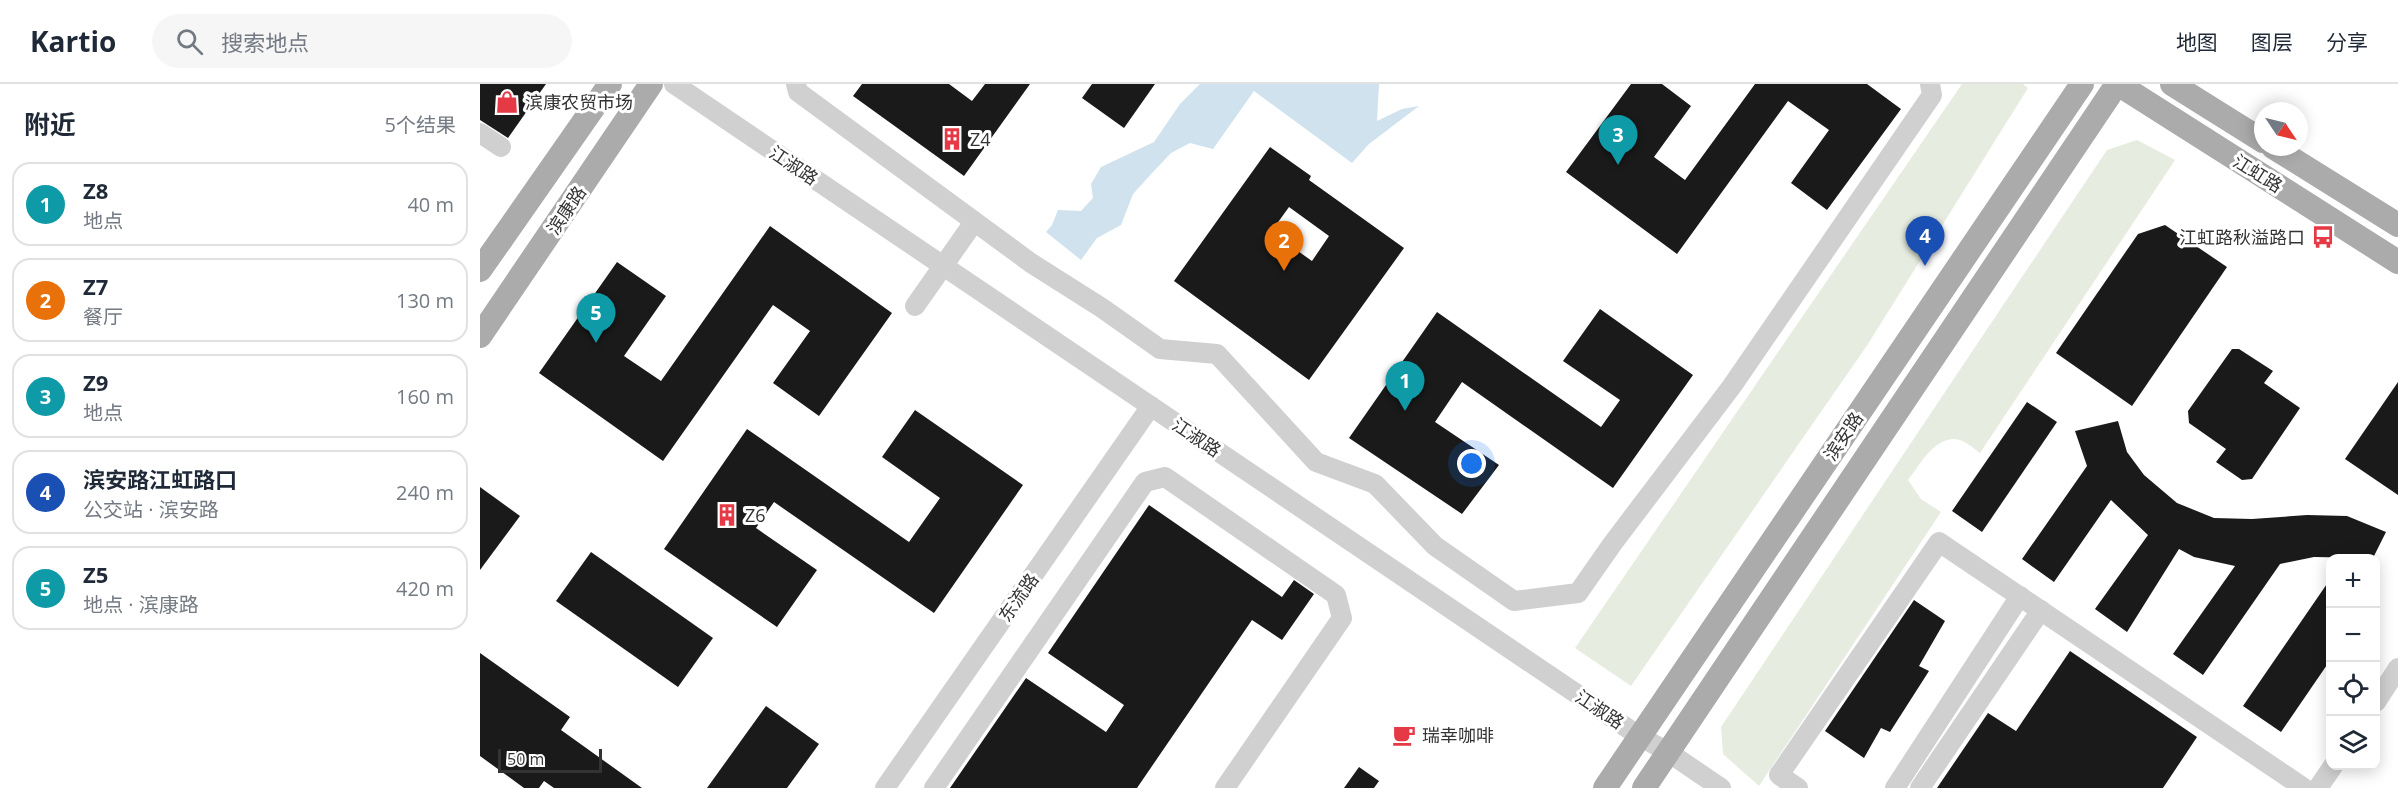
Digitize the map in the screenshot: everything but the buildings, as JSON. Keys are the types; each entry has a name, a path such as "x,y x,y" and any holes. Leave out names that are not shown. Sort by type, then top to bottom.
{"main road":[{"name":"滨康路","path":"480,270 610,84"},
{"name":"滨康路","path":"480,336 651,84"},
{"name":"滨安路","path":"1605,788 2082,84"},
{"name":"滨安路","path":"1644,788 2117,84"},
{"name":"江虹路","path":"2117,84 2398,262"},
{"name":"江虹路","path":"2172,84 2254,135"},
{"name":"江虹路","path":"2287,156 2398,225"}],"street":[{"name":"江淑路","path":"674,84 1639,736 1668,752 1721,788"},
{"path":"796,84 798,92 974,222 1031,263 1102,308 1135,333 1160,349 1217,354 1316,462 1375,484 1435,546 1514,602 1578,593 1613,543 1732,387 1932,95 1930,84"},
{"path":"480,133 501,147"},
{"path":"915,306 974,222"},
{"name":"东流路","path":"885,788 1151,406"},
{"path":"934,788 1145,482 1164,477 1336,595 1342,618 1225,788"},
{"path":"1798,788 1779,775 1940,542 2293,785"},
{"path":"1895,788 2020,596"},
{"path":"1920,788 2041,610"},
{"path":"2380,696 2398,668"},
{"path":"2318,788 2330,770"}],"shaded area":[{"path":"1962,84 2023,84 2028,88 1868,344 1631,686 1575,648"},
{"path":"2137,140 2175,160 1980,453 1961,440 1946,440 1927,454 1908,480 1921,499 1941,512 1759,786 1723,754 1721,727 2107,150"}],"water":[{"path":"1200,84 1379,84 1377,121 1402,109 1419,106 1369,144 1352,163 1254,91 1213,149 1190,143 1171,153 1133,194 1121,225 1097,238 1081,260 1046,232 1052,225 1058,210 1081,211 1093,198 1091,184 1101,167 1154,142 1180,104"}],"place":[{"name":"滨康农贸市场","path":"507,102"},
{"name":"Z4","path":"952,139"},
{"name":"Z9","path":"1618,165"},
{"name":"江虹路秋溢路口","path":"2323,237"},
{"name":"滨安路江虹路口","path":"1925,266"},
{"name":"Z7","path":"1284,271"},
{"name":"Z5","path":"596,343"},
{"name":"Z8","path":"1405,411"},
{"name":"Z6","path":"727,515"},
{"name":"瑞幸咖啡","path":"1404,735"}]}
